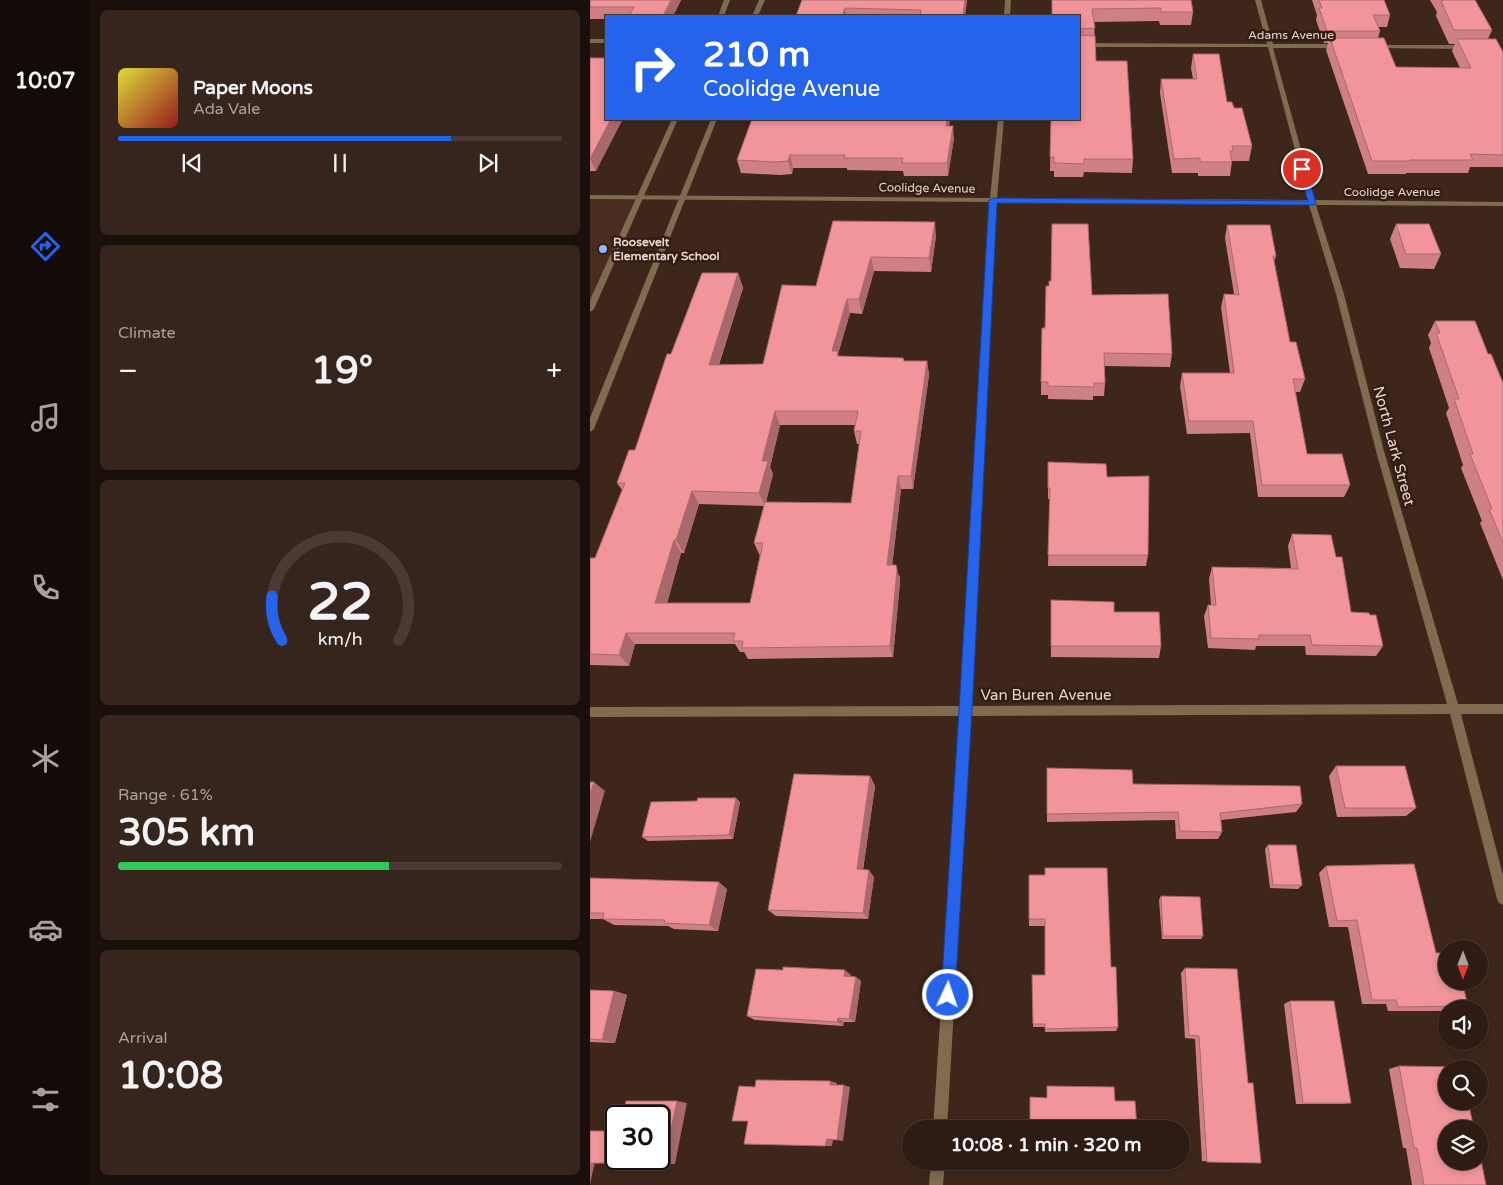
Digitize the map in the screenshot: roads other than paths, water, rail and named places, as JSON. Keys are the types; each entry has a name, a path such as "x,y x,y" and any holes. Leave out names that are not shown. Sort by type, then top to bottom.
{"street":[{"path":"721,15 728,0"},
{"path":"755,15 762,0"},
{"path":"1007,15 1008,0"},
{"name":"North Lark Street","path":"1258,0 1312,203 1340,294 1380,452 1454,708 1503,899"},
{"path":"590,41 605,41"},
{"name":"Adams Avenue","path":"1080,45 1343,46"},
{"path":"1371,46 1475,47"},
{"path":"590,309 675,120"},
{"path":"590,429 714,120"},
{"path":"941,1120 966,710 993,200 1001,120"},
{"name":"Coolidge Avenue","path":"590,197 1503,204"},
{"name":"Van Buren Avenue","path":"590,712 1503,709"},
{"path":"936,1185 937,1170"}],"place":[{"name":"Roosevelt Elementary School","path":"603,249"}]}
